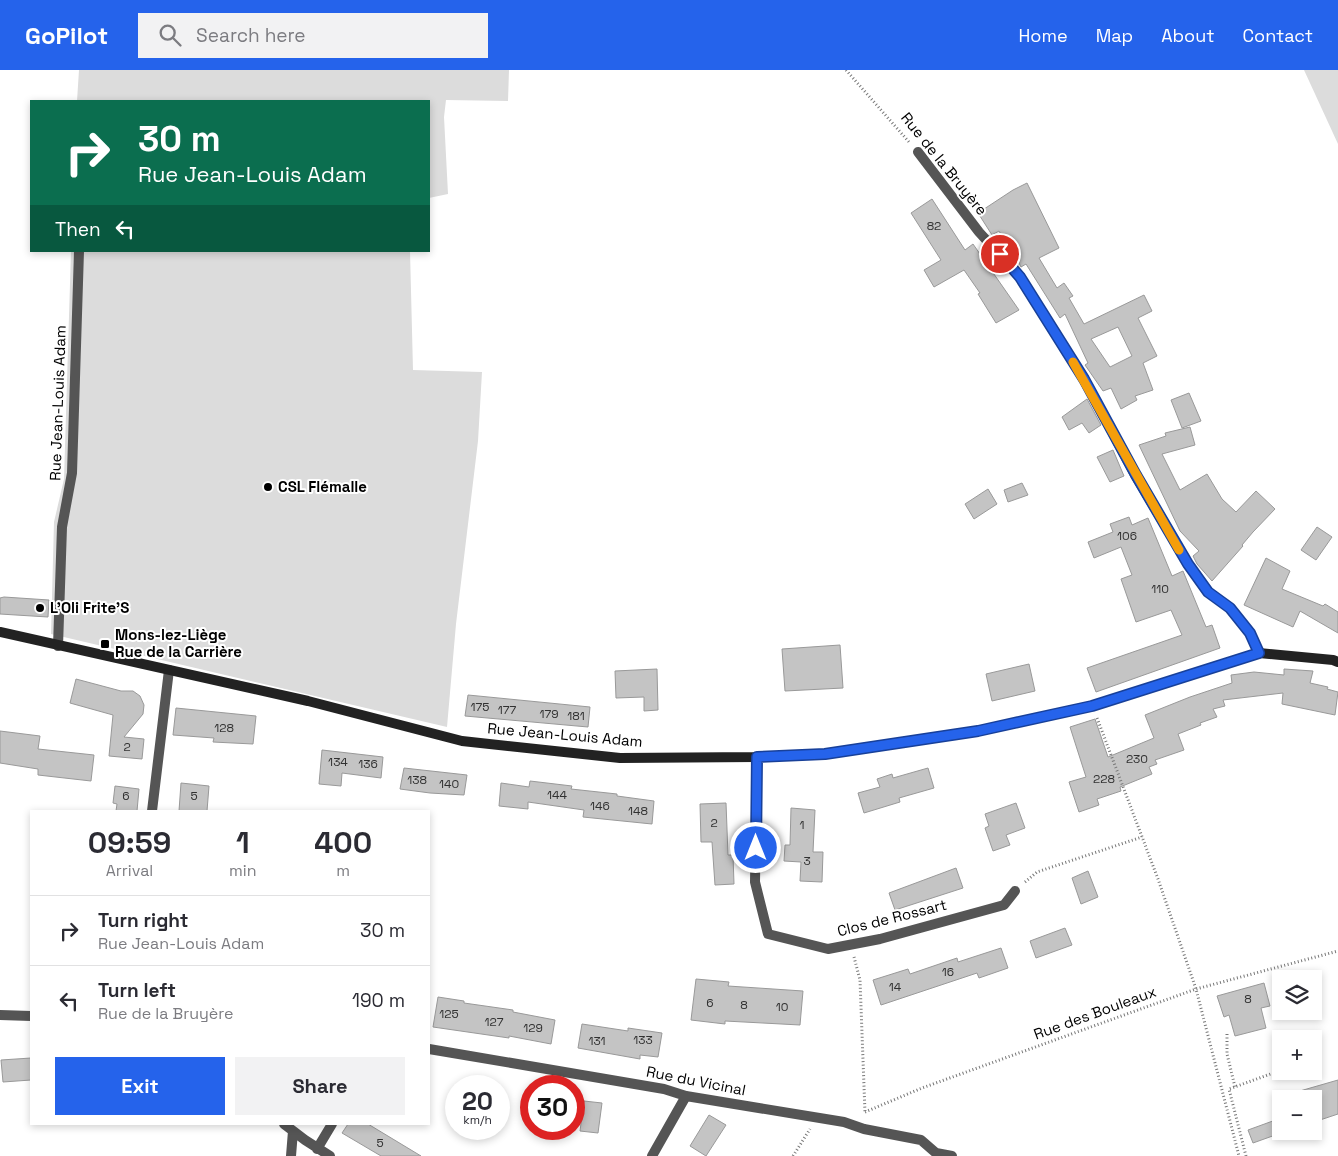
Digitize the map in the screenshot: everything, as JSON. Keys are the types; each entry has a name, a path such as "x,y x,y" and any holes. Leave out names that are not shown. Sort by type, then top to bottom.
{"street":[{"name":"Rue de la Bruyère","path":"918,152 979,232 1020,277 1084,379 1136,475 1188,564 1208,592 1230,608 1250,633 1259,653"},
{"name":"Rue Jean-Louis Adam","path":"58,646 62,527 72,474 79,252"},
{"name":"Rue Jean-Louis Adam","path":"0,632 308,701 462,741 620,758 757,757 825,754 978,731 1092,706 1259,653 1338,662"},
{"path":"152,810 169,670"},
{"name":"Clos de Rossart","path":"757,757 756,882 768,934 828,949 880,938 1004,905 1015,891"},
{"path":"0,1015 30,1016"},
{"name":"Rue du Vicinal","path":"430,1050 664,1089 686,1096 816,1118 921,1140 936,1155 952,1156"},
{"path":"652,1156 686,1096"},
{"path":"285,1125 330,1156"},
{"path":"317,1148 331,1125"},
{"path":"291,1156 293,1131"}],"path":[{"name":"Rue de la Bruyère","path":"846,70 918,152"},
{"path":"1092,706 1142,837 1196,989 1239,1156"},
{"path":"1015,891 1037,872 1142,837"},
{"name":"Rue des Bouleaux","path":"851,944 860,980 865,1112 922,1088 1196,989 1338,951"},
{"path":"1227,1034 1227,1054 1235,1087"},
{"path":"1246,1156 1229,1089 1272,1073"},
{"path":"793,1156 816,1118"}],"shaded area":[{"path":"79,70 509,70 508,101 446,100 444,117 448,194 430,198 430,100 77,100"},
{"path":"1304,70 1338,70 1338,144"},
{"name":"CSL Flémalle","path":"71,252 410,252 413,370 482,372 478,441 456,624 447,727 51,634 54,522 64,479"}],"building":[{"path":"1027,183 1059,248 1039,258 1057,288 1064,283 1073,296 1069,298 1084,324 1144,295 1152,311 1138,318 1157,356 1143,363 1153,390 1135,396 1137,400 1121,409 1111,388 1103,391 1085,365 1088,363 1065,314 1060,318 1026,264 1021,267 1008,241 1006,243 999,231 992,235 978,213","holes":["1118,327 1132,356 1110,367 1091,339"]},
{"path":"932,199 965,250 973,244 1019,310 996,323 978,294 980,293 964,270 934,287 924,270 941,260 911,213"},
{"path":"1189,393 1201,421 1182,428 1171,400"},
{"path":"1087,399 1101,425 1089,433 1082,423 1069,430 1062,417"},
{"path":"1190,427 1195,445 1162,454 1180,490 1207,474 1222,499 1236,512 1256,491 1275,509 1212,581 1197,564 1193,556 1199,551 1180,531 1139,445 1166,436 1165,433"},
{"path":"1113,450 1124,476 1110,482 1097,457"},
{"path":"1022,483 1028,495 1008,502 1004,490"},
{"path":"988,489 997,504 974,519 965,504"},
{"path":"1129,517 1132,525 1148,518 1172,576 1183,571 1206,627 1212,625 1220,648 1096,692 1087,668 1182,635 1171,610 1136,622 1121,579 1132,575 1121,547 1094,558 1088,542 1113,532 1110,524"},
{"path":"1317,527 1332,537 1316,560 1301,550"},
{"path":"1266,558 1290,571 1282,589 1323,606 1325,604 1338,612 1338,633 1300,611 1293,627 1244,605"},
{"path":"0,598 49,600 48,617 0,614"},
{"path":"840,645 843,688 785,691 782,649"},
{"path":"1029,664 1035,691 992,701 986,674"},
{"path":"657,669 658,710 644,711 644,697 616,698 615,671"},
{"path":"1284,669 1313,671 1310,683 1328,687 1327,689 1338,692 1335,715 1282,704 1283,693 1223,700 1225,706 1213,709 1217,717 1178,734 1184,750 1155,760 1157,764 1149,767 1152,774 1120,787 1121,791 1097,799 1099,805 1079,812 1069,782 1086,777 1070,727 1095,719 1108,757 1154,738 1145,715 1232,683 1231,675 1254,672 1284,675"},
{"path":"76,679 121,691 133,691 140,696 144,705 143,714 124,737 144,739 142,759 109,756 113,715 70,703"},
{"path":"468,695 590,707 588,727 465,716"},
{"path":"176,708 256,716 253,744 213,742 214,738 173,735"},
{"path":"0,731 40,736 38,749 94,755 91,781 38,775 38,769 0,763"},
{"path":"322,750 383,757 381,778 342,773 341,786 319,784"},
{"path":"404,768 467,775 464,795 400,789"},
{"path":"928,768 934,788 899,798 900,802 864,813 858,793 880,787 877,779 892,774 893,778"},
{"path":"530,781 572,786 571,789 617,794 617,796 654,801 652,824 583,817 584,810 528,802 528,809 499,806 501,783 529,787"},
{"path":"181,783 209,786 207,810 179,810"},
{"path":"115,786 139,789 137,810 116,810 117,804 113,803"},
{"path":"726,803 728,855 733,855 734,884 715,885 712,842 701,842 700,804"},
{"path":"1016,803 1025,828 1006,835 1010,845 993,851 985,828 989,826 985,814"},
{"path":"791,808 815,810 813,852 823,852 822,882 800,881 801,862 784,861 785,845 790,845"},
{"path":"956,868 963,888 895,910 889,893"},
{"path":"1088,871 1098,897 1081,904 1072,878"},
{"path":"1065,928 1072,945 1036,958 1030,941"},
{"path":"1001,948 1008,968 979,978 977,973 881,1005 873,980 908,969 910,974 957,958 958,962"},
{"path":"696,979 729,982 728,986 803,991 800,1025 725,1021 725,1024 691,1020"},
{"path":"1264,983 1270,1006 1261,1008 1266,1028 1235,1036 1229,1015 1224,1017 1217,996"},
{"path":"438,997 513,1010 513,1012 555,1020 551,1044 509,1036 509,1038 433,1027"},
{"path":"582,1024 628,1031 628,1028 662,1033 658,1057 640,1055 640,1059 578,1048"},
{"path":"30,1058 30,1080 3,1082 1,1060"},
{"path":"1338,1080 1338,1114 1322,1119 1322,1090 1303,1090"},
{"path":"585,1101 602,1103 598,1133 585,1132"},
{"path":"709,1115 726,1125 706,1156 690,1146"},
{"path":"1272,1121 1272,1136 1253,1143 1248,1130"},
{"path":"347,1125 370,1125 421,1156 381,1156 342,1133"}],"slow traffic":[{"path":"1073,362 1179,550"}],"place":[{"name":"CSL Flémalle","path":"268,487"},
{"name":"L’Oli Frite’S","path":"40,608"},
{"name":"Mons-lez-Liège Rue de la Carrière","path":"105,644"}],"route":[{"path":"756,848 757,757 825,754 978,731 1092,706 1259,653 1250,633 1230,608 1208,592 1188,564 1136,475 1084,379 1020,277 1000,254"}]}
